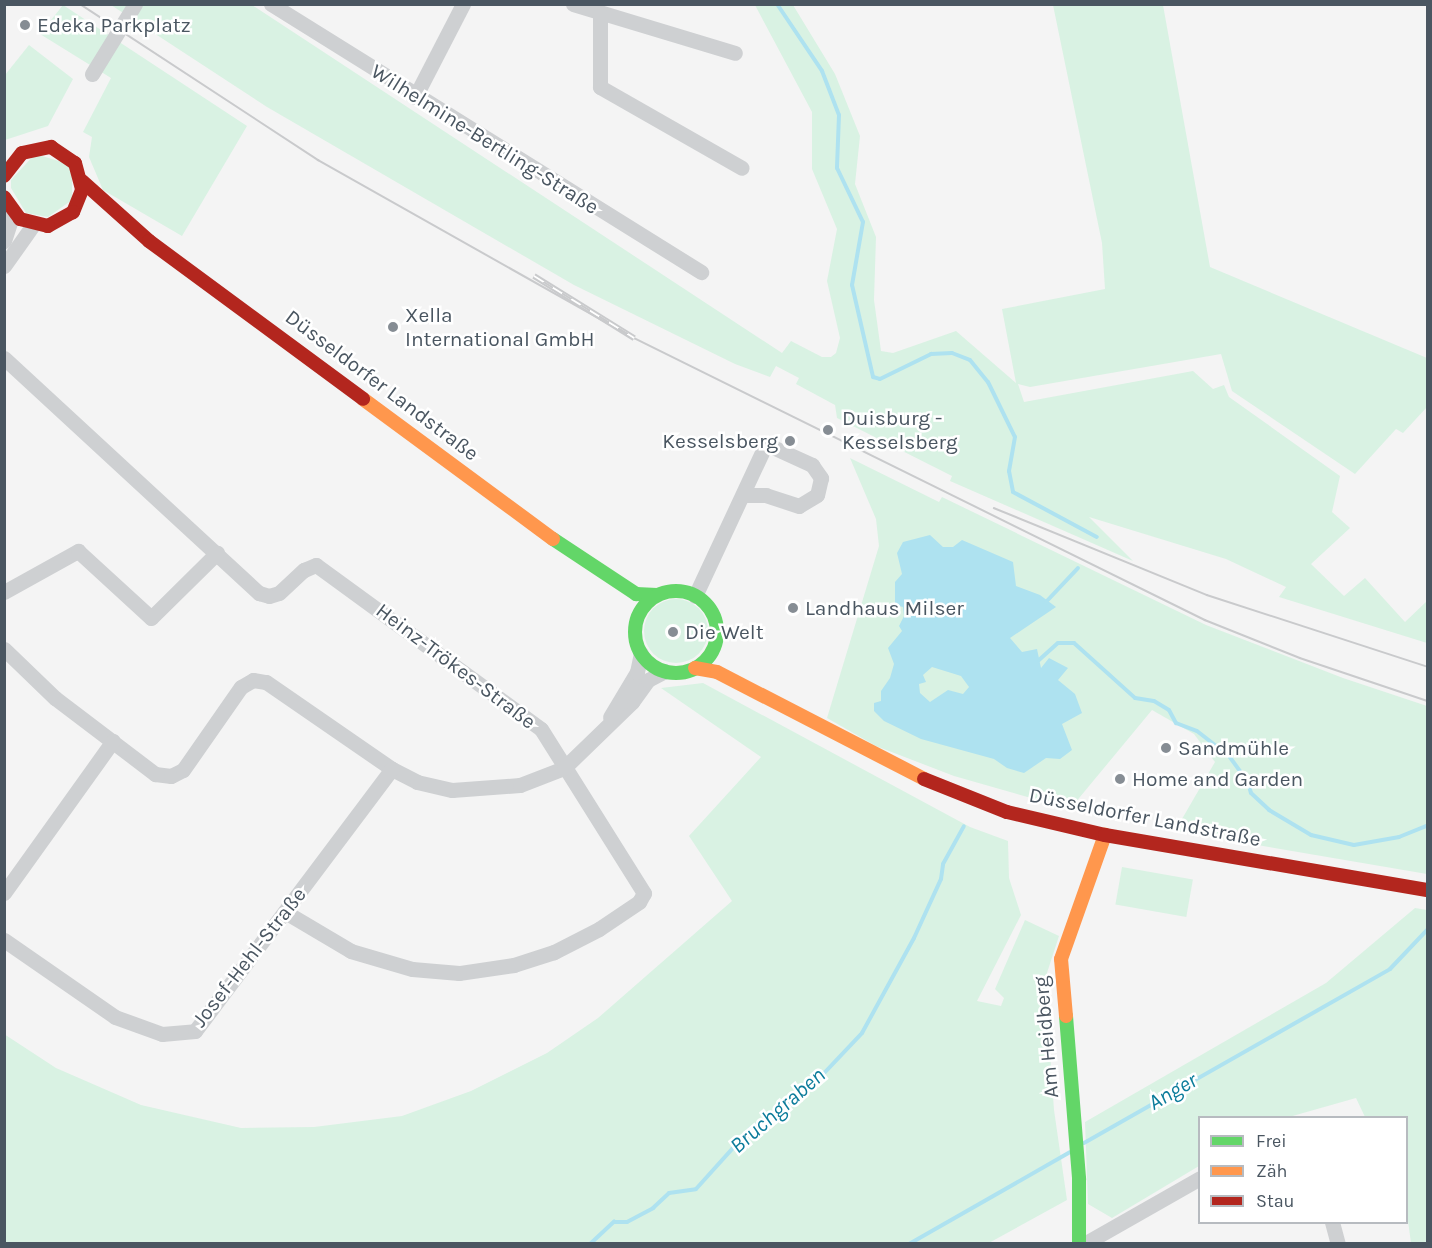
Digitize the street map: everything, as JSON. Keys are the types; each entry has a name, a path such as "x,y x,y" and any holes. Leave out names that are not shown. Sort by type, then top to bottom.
{"main road":[{"name":"Düsseldorfer Landstraße","path":"19,155 41,147 60,151 75,163 82,181 90,192 124,215 149,241 588,565 636,594 657,596"},
{"path":"4,155 19,155"},
{"path":"4,176 19,155"},
{"path":"4,197 12,213 33,225 55,225 73,212 80,200 82,181"},
{"name":"Düsseldorfer Landstraße","path":"73,212 93,213 149,241"},
{"name":"Düsseldorfer Landstraße","path":"588,565 606,588 627,604 636,623"},
{"path":"676,591 695,596 713,615 716,642 707,658 695,668 666,671 641,653 636,638 636,623 642,608 657,596 676,591"},
{"name":"Düsseldorfer Landstraße","path":"716,642 725,661 771,701"},
{"name":"Düsseldorfer Landstraße","path":"695,668 717,672 840,742 969,799 1105,835 1428,890"},
{"name":"Am Heidberg","path":"1079,1244 1077,1161 1061,959 1105,835"}],"street":[{"path":"92,74 135,4"},
{"name":"Wilhelmine-Bertling-Straße","path":"271,4 415,97 701,272"},
{"path":"415,97 463,4"},
{"path":"573,4 735,53"},
{"path":"600,14 600,87 742,168"},
{"path":"4,241 12,213"},
{"path":"4,266 33,225"},
{"name":"Heinz-Trökes-Straße","path":"4,358 259,593 269,596 279,593 304,570 316,565 328,571 541,729 644,893 639,902 599,929 554,952 478,972 412,969 351,951 285,912"},
{"path":"695,596 766,444 812,465 821,478 817,495 799,506 766,495 743,495"},
{"path":"4,592 78,550 151,618 218,553"},
{"path":"4,649 55,698 154,774 171,776 183,770 241,687 253,680 266,682 392,769 417,782 452,790 485,790 520,785 564,768 608,721 632,702 648,680 666,671"},
{"path":"608,721 637,672 641,653"},
{"path":"5,892 113,741"},
{"name":"Josef-Hehl-Straße","path":"4,940 115,1017 152,1032 180,1035 195,1031 392,769"},
{"path":"1084,1244 1198,1179"},
{"path":"1333,1224 1338,1244"}],"green space":[{"path":"63,5 247,126 182,236 103,190 89,157 92,137 83,132 111,78 40,34"},
{"path":"111,5 252,5 782,353 791,341 822,357 831,357 836,353 840,338 827,281 837,229 812,169 812,112 755,5 793,5 835,74 860,136 855,184 876,237 874,300 881,351 893,353 956,331 1016,383 1002,309 1105,289 1102,243 1053,5 1163,5 1210,267 1427,358 1427,407 1403,433 1396,429 1355,474 1232,391 1221,354 1030,387 1018,384 1024,402 1193,371 1213,389 1224,385 1229,397 1340,476 1332,512 1350,528 1311,564 1344,596 1365,578 1405,622 1427,601 1427,643 1279,597 1286,587 1226,559 1089,517 1133,561 950,481 952,476 837,418 835,405 796,384 799,378 776,366 770,377 735,364 574,285 267,107"},
{"path":"29,45 73,79 48,126 5,140 5,75"},
{"path":"35,154 69,164 72,171 72,200 48,217 26,213 11,188 11,180"},
{"path":"850,458 939,502 942,497 1206,625 1343,678 1427,706 1427,874 1175,831 1215,762 1194,734 1152,710 1070,809 954,776 876,746 827,718 879,546 876,519"},
{"path":"670,599 682,599 699,608 706,619 708,631 706,643 699,654 682,663 670,663 658,658 649,649 644,637 644,625 649,613 658,604"},
{"path":"703,683 970,827 1008,841 1009,878 1021,915 977,1001 1001,1006 1004,998 995,989 1025,920 1059,936 1045,979 1054,1110 1067,1200 987,1244 5,1243 4,1034 56,1068 141,1105 241,1128 314,1127 402,1116 471,1091 547,1053 598,1018 732,901 689,836 761,757 661,688"},
{"path":"1122,867 1193,880 1186,917 1115,904"},
{"path":"1415,908 1427,910 1427,1243 1411,1243 1408,1221 1408,1116 1365,1116 1356,1098 1293,1116 1198,1116 1198,1167 1112,1218 1088,1204 1085,1122 1326,983"}],"water":[{"path":"930,535 943,547 953,547 962,540 1013,562 1016,586 1040,595 1056,607 1010,638 1022,652 1037,649 1041,668 1049,658 1068,668 1058,680 1075,694 1082,713 1062,724 1072,750 1060,759 1046,758 1024,773 1007,768 994,759 921,739 884,721 874,711 874,703 881,701 881,691 890,678 894,664 888,648 902,631 899,626 904,616 903,607 895,605 895,582 902,574 897,553 903,542","holes":["932,667 961,676 969,687 963,694 948,690 930,702 920,693 919,684 926,682 923,675"]}],"waterway":[{"path":"777,4 822,71 839,115 837,168 863,222 852,285 873,377 880,379 931,354 952,353 970,360 988,382 1015,437 1009,471 1013,492 1097,537"},
{"path":"1045,603 1078,568"},
{"path":"1039,660 1058,643 1074,643 1135,698 1154,701 1169,710 1176,723 1197,731 1229,756 1248,782 1251,793 1269,810 1311,835 1354,845 1399,837 1428,825"},
{"name":"Bruchgraben","path":"590,1244 614,1222 627,1222 653,1208 669,1193 696,1189 750,1129 810,1088 862,1033 914,938 941,879 943,864 964,826"},
{"name":"Anger","path":"1084,1143 1390,969 1428,929"},
{"name":"Anger","path":"909,1244 1070,1152"}],"tram line":[{"path":"80,4 318,160 634,338 1205,620 1300,658 1428,701"},
{"path":"994,508 1207,595 1428,667"}],"railway":[{"path":"534,276 634,338"}],"traffic: fast":[{"path":"553,539 636,594 657,595"},
{"path":"676,591 692,594 705,603 714,616 717,632 714,648 705,661 692,670 676,673 660,670 647,661 638,648 635,632 638,616 647,603 660,594 676,591"},
{"path":"1066,1016 1079,1179 1079,1244"}],"traffic: slow":[{"path":"363,399 553,539"},
{"path":"695,668 717,672 924,779"},
{"path":"1066,1016 1061,959 1105,835"}],"traffic: jam":[{"path":"4,176 22,153 51,147 75,163 82,190 73,212 48,226 20,219 4,197"},
{"path":"82,181 149,241 363,399"},
{"path":"924,779 1007,812 1105,835 1428,890"}],"place":[{"name":"Edeka Parkplatz","path":"25,25"},
{"name":"Xella International GmbH","path":"393,327"},
{"name":"Duisburg - Kesselsberg","path":"828,430"},
{"name":"Kesselsberg","path":"790,441"},
{"name":"Landhaus Milser","path":"793,608"},
{"name":"Die Welt","path":"673,632"},
{"name":"Sandmühle","path":"1166,748"},
{"name":"Home and Garden","path":"1120,779"}]}
